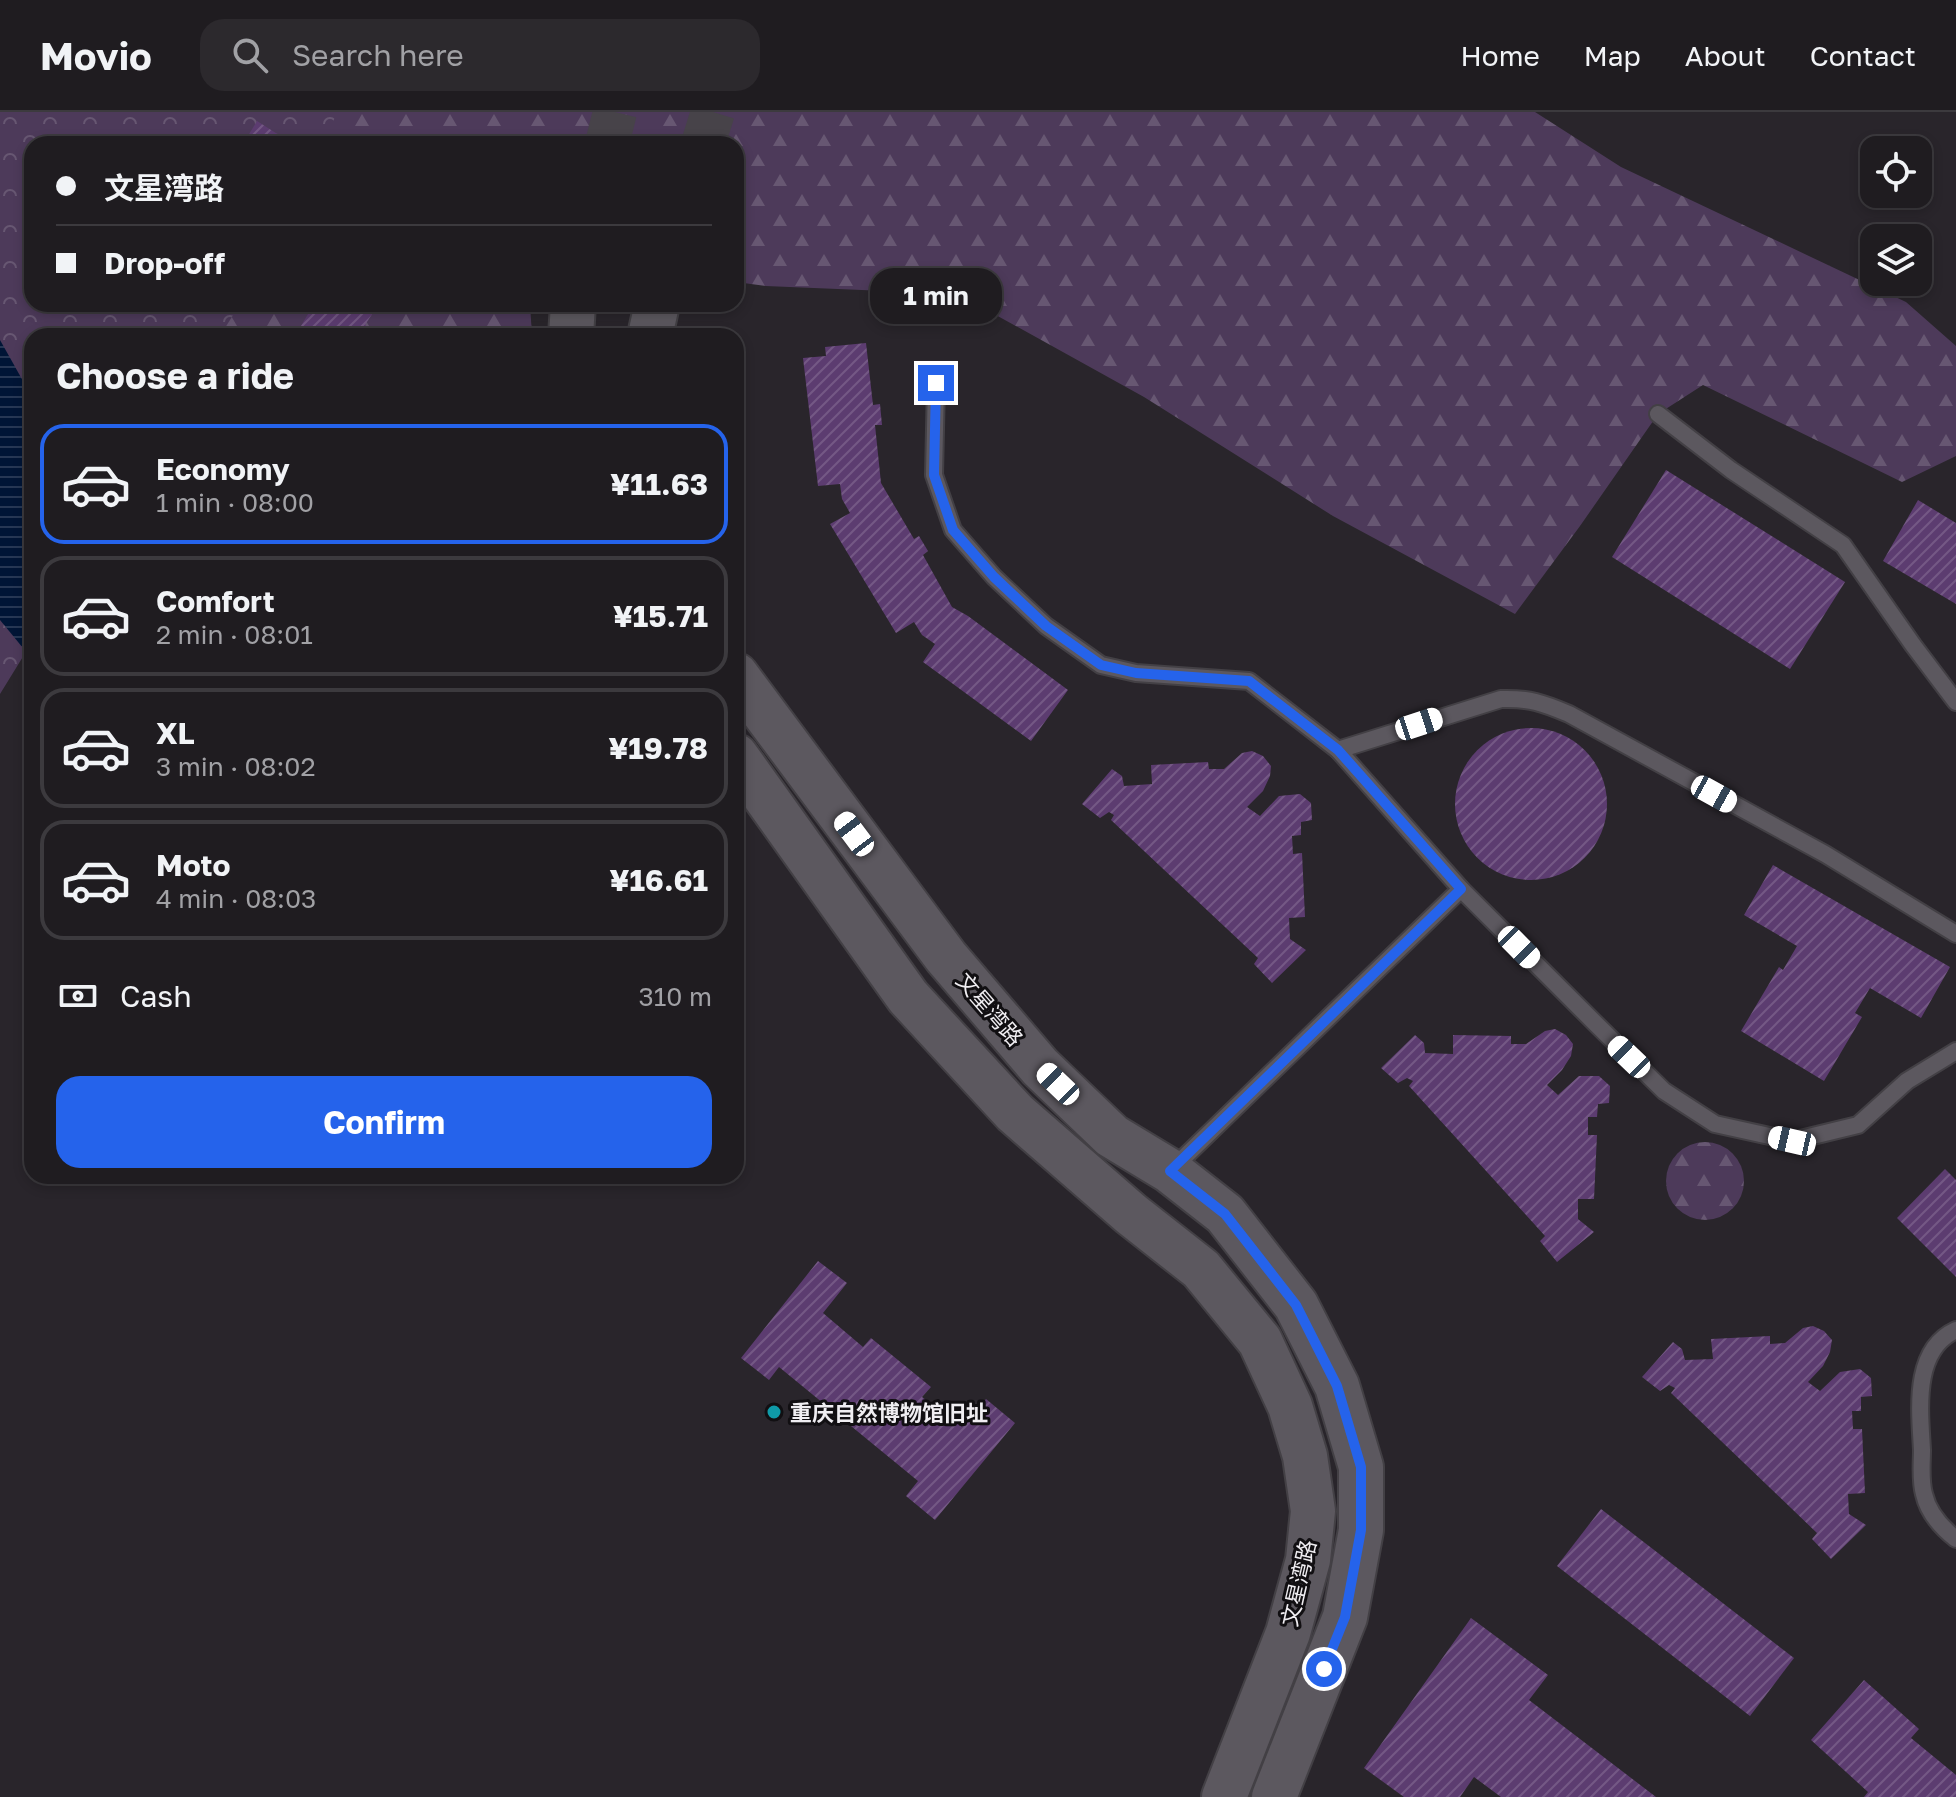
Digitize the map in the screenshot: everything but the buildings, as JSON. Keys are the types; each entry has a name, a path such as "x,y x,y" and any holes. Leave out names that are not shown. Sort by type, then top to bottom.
{"main road":[{"name":"文星湾路","path":"744,686 946,957 1040,1067 1112,1136 1170,1171 1225,1214 1296,1305 1337,1386 1361,1467 1361,1530 1345,1617 1274,1797"},
{"name":"文星湾路","path":"744,767 908,997 1015,1113 1131,1214 1201,1269 1260,1341 1290,1406 1305,1456 1313,1511 1308,1560 1288,1633 1224,1797"}],"lane":[{"path":"936,383 934,475 953,530 994,577 1046,626 1101,665 1136,673 1249,681 1338,750 1461,889 1664,1091 1715,1124 1792,1141 1858,1125 1907,1081 1956,1051"},
{"path":"1658,414 1731,470 1843,545 1956,702"},
{"path":"1338,750 1501,699 1523,698 1543,703 1569,714 1825,854 1956,934"},
{"path":"1170,1171 1461,889"},
{"path":"1956,1330 1932,1351 1921,1383 1920,1421 1924,1494 1935,1518 1956,1539"}],"green space":[{"path":"0,112 1535,112 1621,167 1860,280 1860,296 1893,296 1906,302 1956,346 1956,456 1902,482 1703,385 1658,414 1515,614 1333,516 1144,397 958,294 744,283 744,136 24,136"},
{"path":"0,112 337,112 327,136 24,136 24,312 235,312 225,328 24,328 24,655 0,694"},
{"path":"60,312 530,312 532,328 67,328"},
{"path":"1705,1142 1720,1145 1733,1153 1741,1166 1744,1181 1741,1196 1733,1209 1720,1217 1705,1220 1690,1217 1677,1209 1669,1196 1666,1181 1669,1166 1677,1153 1690,1145"}],"water":[{"path":"0,340 24,383 24,649 0,620"}],"tunnel":[{"path":"609,136 615,112"},
{"path":"706,136 713,112"}],"place":[{"name":"重庆自然博物馆旧址","path":"774,1412"}],"route":[{"path":"936,383 934,475 953,530 994,577 1046,626 1101,665 1136,673 1249,681 1338,750 1461,889 1170,1171 1225,1214 1296,1305 1337,1386 1361,1467 1361,1530 1345,1617 1324,1669"}]}
